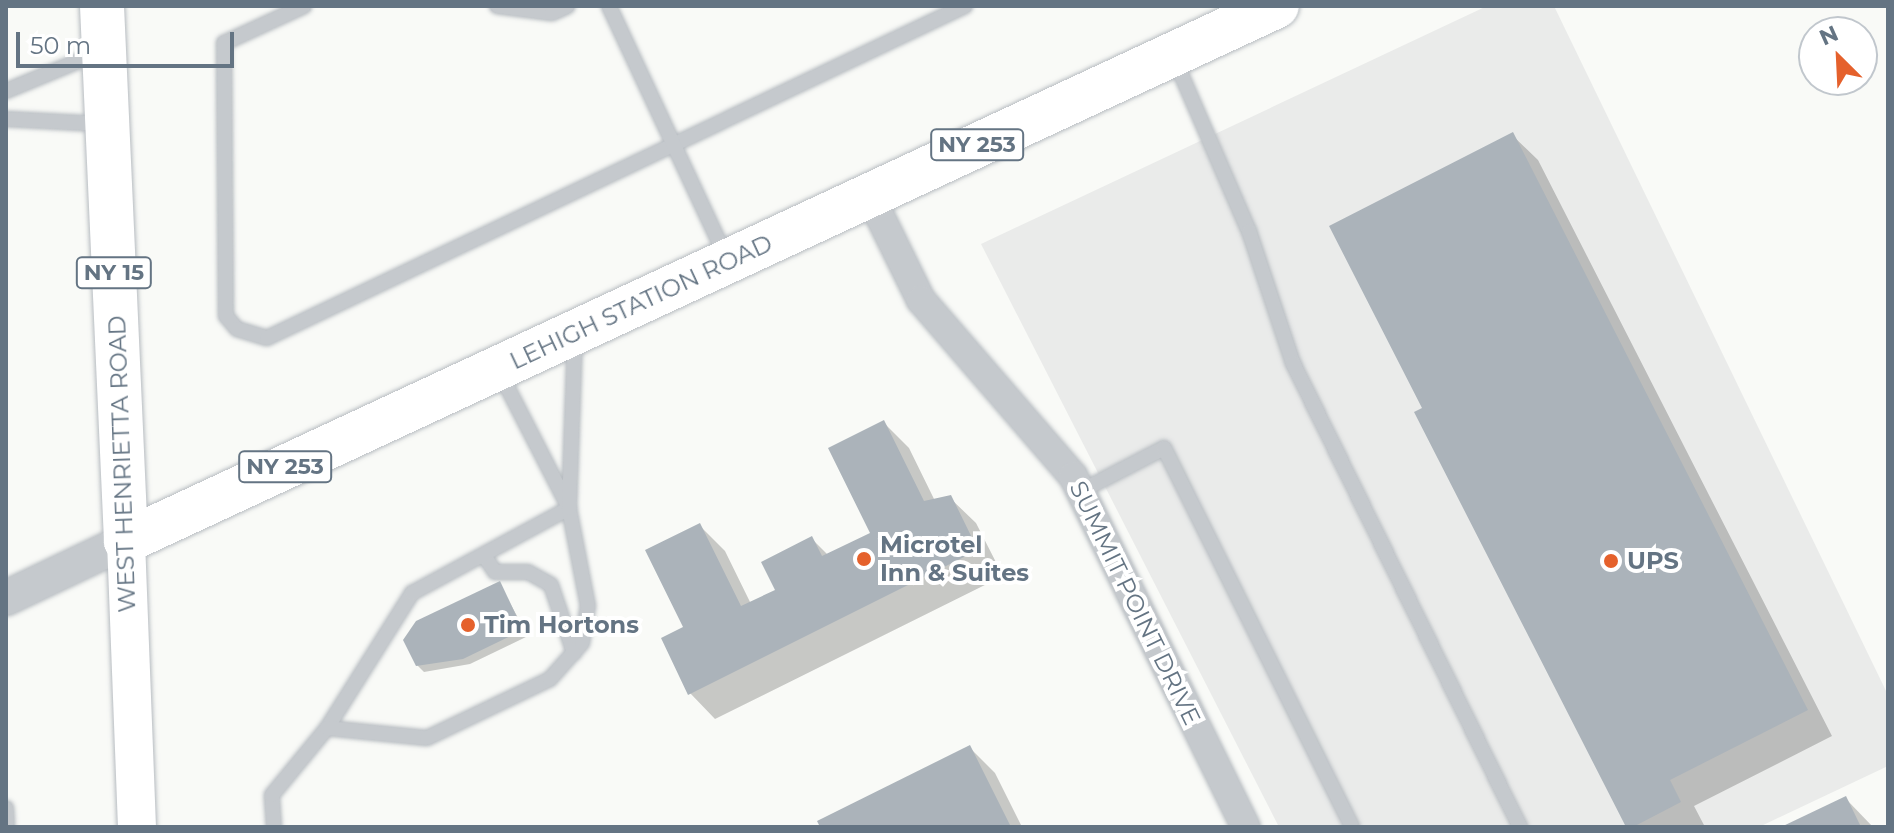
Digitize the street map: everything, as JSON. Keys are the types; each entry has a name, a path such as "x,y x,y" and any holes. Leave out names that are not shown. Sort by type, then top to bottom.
{"main road":[{"name":"WEST HENRIETTA ROAD","path":"102,6 137,827"},
{"name":"LEHIGH STATION ROAD","path":"126,541 1277,6"}],"street":[{"name":"SUMMIT POINT DRIVE","path":"870,196 921,300 1081,491 1246,827"},
{"name":"LEHIGH STATION ROAD","path":"6,598 126,541"}],"lane":[{"path":"304,6 224,43 226,316 237,329 267,338 965,6"},
{"path":"497,6 552,13 568,6"},
{"path":"609,6 728,261"},
{"path":"6,91 104,50"},
{"path":"1173,54 1249,231 1293,363 1520,827"},
{"path":"6,119 107,124"},
{"path":"327,728 427,738 550,679 574,653 588,606 569,508 575,333"},
{"path":"498,368 569,508"},
{"path":"1081,491 1164,448 1352,827"},
{"path":"274,827 272,795 327,728 412,593 485,557 569,508"},
{"path":"485,557 495,572 528,572 551,585 574,653"},
{"path":"6,808 7,827"}],"shaded area":[{"path":"1487,6 1554,6 1888,695 1888,766 1759,827 1279,827 981,244"}],"building":[{"name":"UPS","path":"1513,132 1808,710 1670,780 1681,802 1633,827 1626,827 1414,412 1422,408 1329,226"},
{"name":"Microtel Inn & Suites","path":"884,420 924,501 951,495 978,550 688,695 661,638 683,627 645,550 700,523 741,606 775,590 761,562 812,536 822,556 870,533 828,448"},
{"name":"Tim Hortons","path":"500,581 523,630 463,659 416,666 403,640 416,621"},
{"path":"970,745 1011,827 820,827 817,821"},
{"path":"1846,796 1861,827 1781,827"}],"place":[{"name":"Microtel Inn & Suites","path":"864,559"},
{"name":"UPS","path":"1611,561"},
{"name":"Tim Hortons","path":"468,625"}]}
